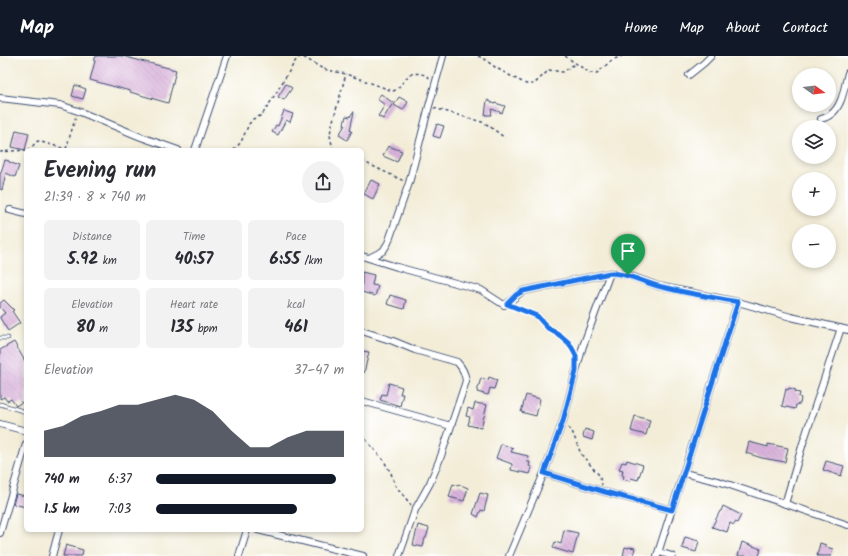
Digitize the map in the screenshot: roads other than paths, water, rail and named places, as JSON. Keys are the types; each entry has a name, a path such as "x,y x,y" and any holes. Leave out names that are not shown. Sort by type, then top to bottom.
{"street":[{"path":"196,148 227,56"},
{"path":"370,258 383,251 388,243 409,183 443,56"},
{"path":"688,74 704,63 710,56"},
{"path":"821,119 830,115 838,107 844,91 848,73"},
{"path":"0,98 60,105 172,148"},
{"path":"10,210 24,214"},
{"path":"364,256 481,290 501,304 505,305 523,291 610,273 618,273 658,286 738,302 791,317 848,330"},
{"path":"509,556 544,473 563,421 583,346 610,273"},
{"path":"672,556 658,554 738,302"},
{"path":"785,504 841,328"},
{"path":"364,332 415,350 457,362 466,374 466,381 450,426 442,456 415,510 400,556"},
{"path":"364,401 450,426"},
{"path":"0,424 24,430"},
{"path":"0,533 1,525 24,450"},
{"path":"684,472 721,482 848,525"},
{"path":"544,473 605,492 672,510"},
{"path":"52,556 58,532"},
{"path":"239,556 246,532"},
{"path":"266,532 363,556"}],"lane":[{"path":"0,338 8,338"},
{"path":"0,404 24,411"}]}
